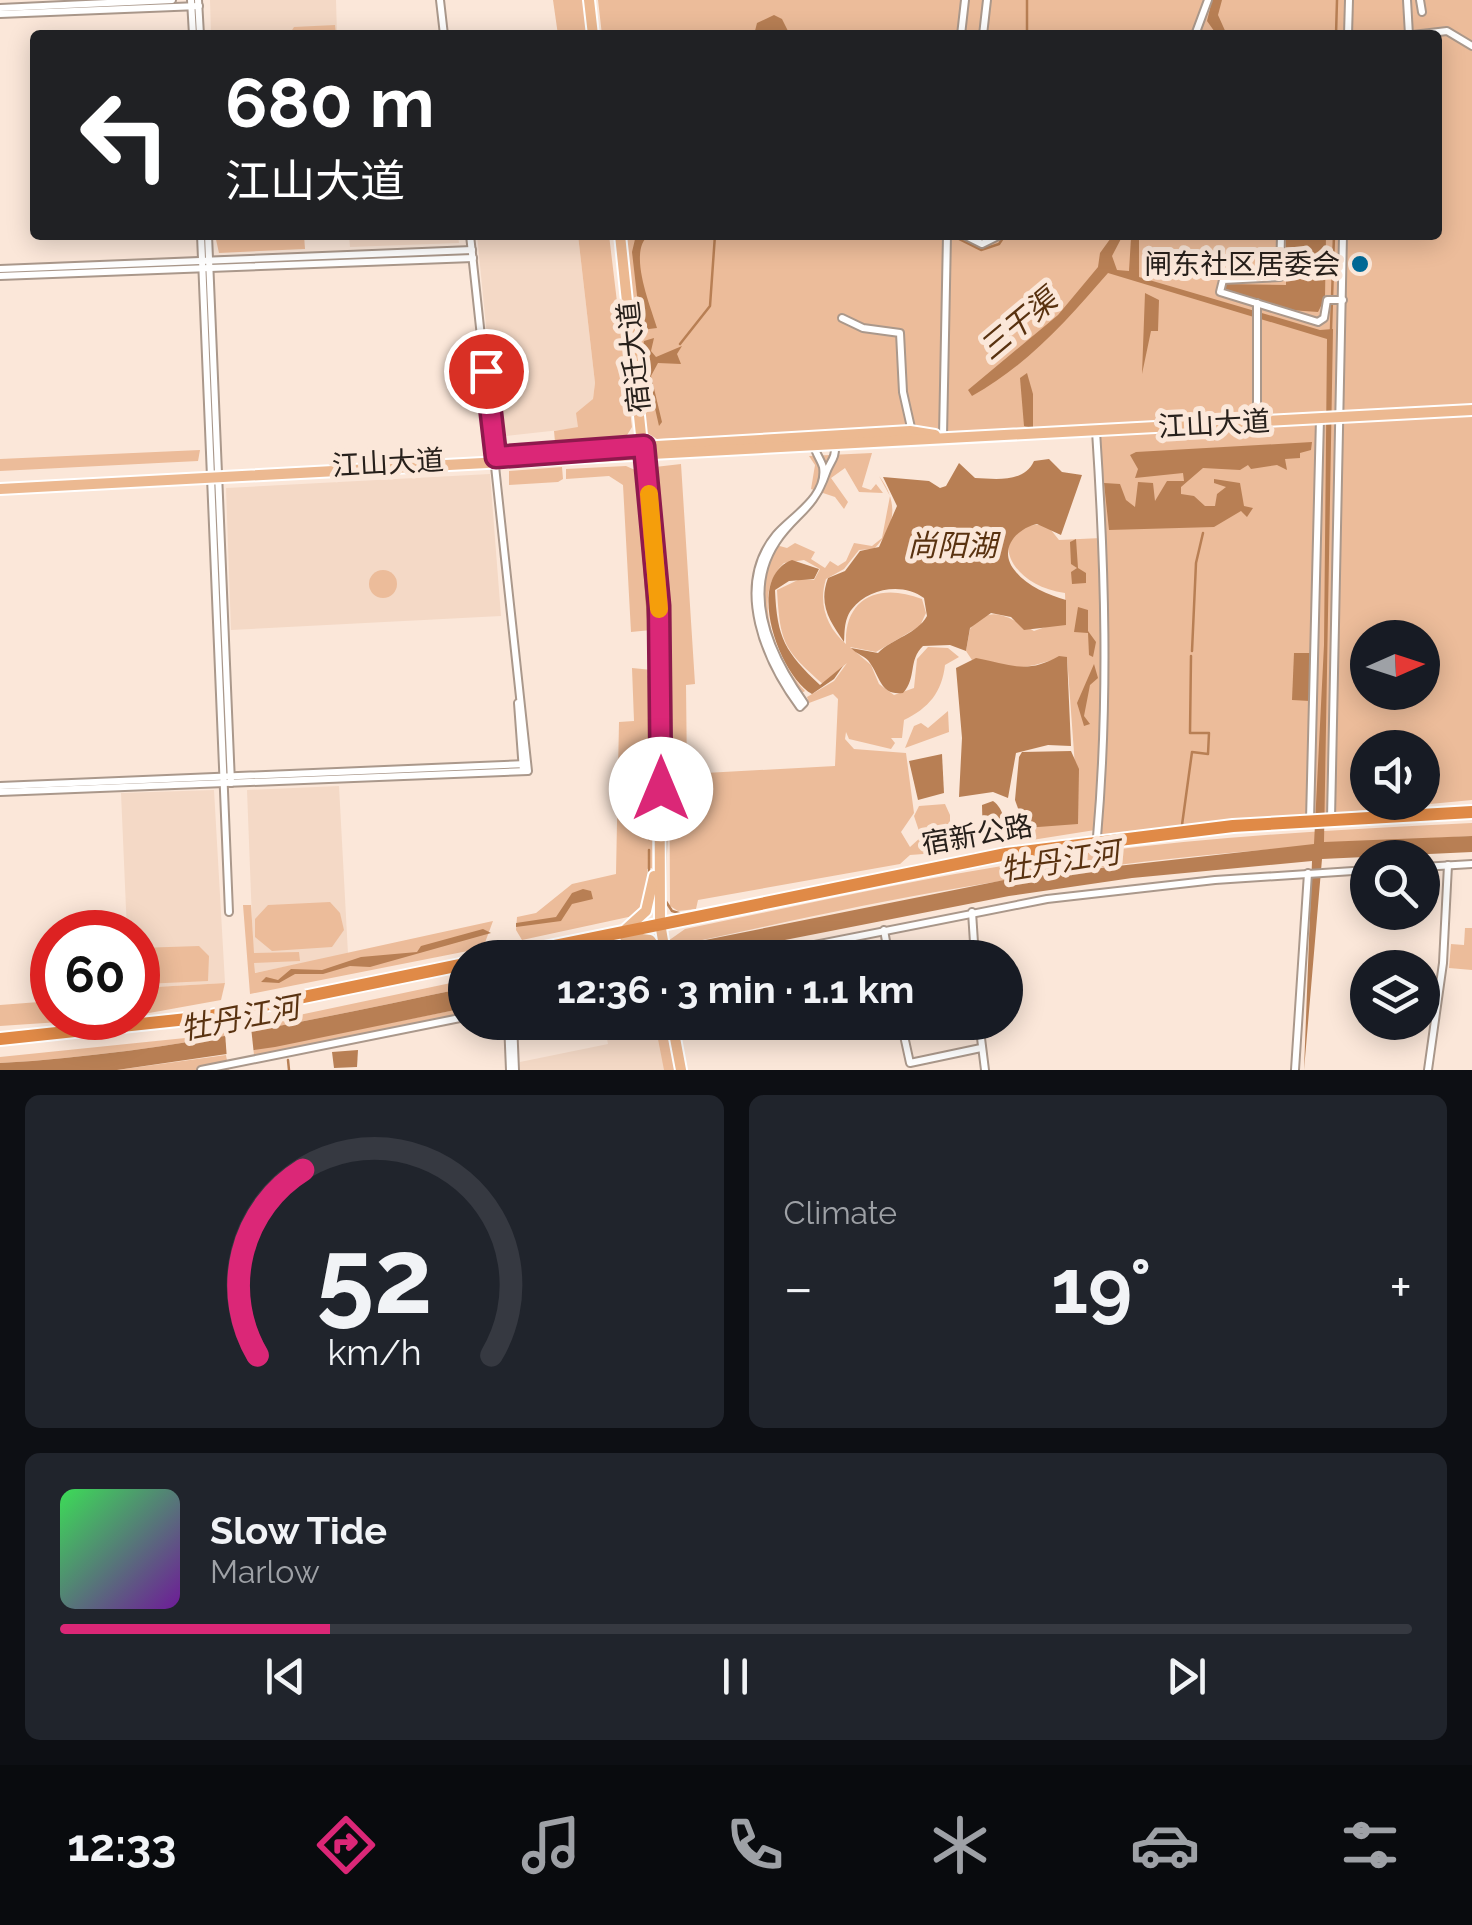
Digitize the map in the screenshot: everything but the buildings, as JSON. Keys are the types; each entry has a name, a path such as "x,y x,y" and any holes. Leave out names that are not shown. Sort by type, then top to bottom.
{"highway":[{"name":"宿新公路","path":"661,940 685,921 1023,858 1320,822 1472,815"},
{"name":"宿新公路","path":"624,934 655,940"},
{"path":"592,940 624,934"},
{"path":"599,940 624,934"},
{"path":"0,1042 190,1020 448,970"}],"main road":[{"path":"592,0 595,30"},
{"name":"宿迁大道","path":"620,240 659,606 660,940"},
{"name":"江山大道","path":"642,450 835,445 1472,410"},
{"name":"江山大道","path":"0,486 495,460 912,432 949,437"},
{"name":"宿迁大道","path":"642,450 654,631 654,876 660,940"},
{"path":"624,934 646,911 654,876"},
{"path":"660,897 668,913 685,921 662,940"},
{"path":"624,934 650,940"},
{"path":"678,1040 684,1070"}],"street":[{"path":"0,11 172,0"},
{"path":"442,0 445,30"},
{"path":"962,30 966,0"},
{"path":"984,30 987,0"},
{"path":"1197,30 1208,0"},
{"path":"1348,30 1349,0"},
{"path":"1407,0 1410,30"},
{"path":"1420,0 1422,12"},
{"path":"0,11 195,3 196,30"},
{"path":"1442,32 1472,46"},
{"path":"204,240 229,912"},
{"path":"0,789 526,768 470,240"},
{"path":"946,240 949,437"},
{"path":"1281,240 1279,278 1220,282 1220,292 1318,322 1324,318 1326,301 1336,300"},
{"path":"1320,822 1340,417 1336,300 1343,240"},
{"path":"0,273 471,254"},
{"path":"1257,305 1258,422"},
{"path":"842,318 863,328 900,332 902,386 912,432"},
{"path":"1320,822 1321,418"},
{"path":"1096,430 1105,627 1104,752 1097,837"},
{"path":"814,446 823,468 818,486 804,509 770,542 756,592 769,654 800,706 804,703 769,641 761,602 762,578 775,543 812,504 835,460 835,445"},
{"path":"1440,866 1472,864"},
{"path":"1428,1070 1443,963 1448,866"},
{"path":"836,940 972,912 1148,887 1350,871"},
{"path":"1295,1070 1309,873"},
{"path":"972,912 974,940"},
{"path":"884,930 886,940"},
{"path":"202,1070 241,1066 448,1022"},
{"path":"511,1040 513,1070"},
{"path":"906,1040 910,1063 981,1048"},
{"path":"981,1040 984,1070"}],"shaded area":[{"path":"210,0 336,0 337,30 211,30"},
{"path":"553,0 583,0 586,30 557,30"},
{"path":"598,0 1472,0 1472,800 1440,803 1440,730 1350,730 1350,812 1095,836 1095,830 1032,840 1025,828 1029,830 1075,766 1067,657 1011,668 972,660 966,651 970,629 985,616 1001,615 1034,631 1056,623 1066,625 1065,593 1027,578 1009,554 1009,542 1015,532 1028,526 1047,525 1059,540 1101,538 1095,428 955,435 912,427 657,439 646,432 625,240 1442,240 1442,30 601,30"},
{"path":"335,25 336,30 292,30"},
{"path":"216,240 304,240 305,249 219,253"},
{"path":"349,240 459,243 350,247"},
{"path":"477,240 579,240 595,383 593,399 578,428 497,437"},
{"path":"579,240 610,240 632,427 624,440 555,442 554,431 578,427 576,413 593,399 595,383"},
{"path":"200,450 198,461 0,471 0,459"},
{"path":"872,453 862,487 871,490 876,484 883,493 859,492 845,468 831,478 848,502 844,509 835,497 811,489 815,465 809,456"},
{"path":"681,464 695,684 686,685 687,774 835,766 838,699 833,694 809,703 807,697 834,681 847,663 823,684 786,644 778,608 777,590 800,579 814,580 820,569 804,560 784,563 769,593 771,628 785,663 805,691 800,694 771,641 765,603 769,564 776,545 787,548 795,543 815,552 811,559 825,568 830,561 838,566 846,561 854,543 872,546 882,538 890,496 891,522 882,540 874,549 859,550 844,569 826,579 823,597 829,623 846,644 851,615 867,598 892,592 922,599 926,613 920,626 876,652 850,647 871,665 879,684 894,695 914,688 917,659 928,647 948,648 959,657 945,665 933,698 904,720 902,738 891,738 895,743 891,749 849,739 846,732 845,739 854,749 906,753 914,813 901,832 910,847 921,837 914,816 919,806 945,804 950,815 950,852 910,855 900,864 698,900 696,909 678,911 670,906 669,684 655,467"},
{"path":"626,466 635,470 640,482 651,630 631,632 623,485 609,476 566,479 566,469"},
{"path":"562,467 563,479 558,482 509,485 509,471"},
{"path":"490,474 501,616 231,630 226,488"},
{"path":"383,570 393,574 397,584 393,594 383,598 373,594 369,584 373,574"},
{"path":"632,668 652,670 652,868 647,869 647,900 633,916 522,940 516,930 517,917 536,913 572,884 616,874 619,722 634,721"},
{"path":"948,711 949,732 905,748 914,726 921,723 928,728"},
{"path":"339,786 348,954 254,973 247,790"},
{"path":"214,790 225,983 160,987 160,910 126,910 121,793"},
{"path":"1472,823 1472,836 1350,840 1350,844 1087,869 923,894 701,940 669,940 685,929 1043,859 1142,846"},
{"path":"330,902 340,913 344,930 332,947 272,951 255,937 255,919 268,905"},
{"path":"243,905 251,905 254,953 299,952 300,961 254,963 255,973 493,921 486,940 448,940 448,955 250,994"},
{"path":"1465,928 1472,928 1472,970 1449,968 1451,944 1464,945"},
{"path":"199,946 209,956 208,981 160,983 160,947"},
{"path":"225,983 221,1000 160,1011 160,987"},
{"path":"448,984 448,992 234,1034 118,1052 0,1063 0,1057 195,1037"},
{"path":"30,1003 30,1024 0,1026 0,1005"},
{"path":"448,1011 448,1020 248,1061 247,1051"},
{"path":"607,1040 672,1040 678,1070 520,1070 520,1062 608,1044"},
{"path":"658,1040 672,1040 678,1070 664,1070"},
{"path":"226,1055 229,1070 117,1070"}],"water":[{"path":"1212,0 1222,0 1218,15 1225,30 1213,30 1207,21"},
{"path":"774,15 782,19 788,30 755,30 757,23"},
{"path":"635,240 645,240 640,266 657,328 641,330 632,252"},
{"path":"1109,240 1120,240 1112,256 1117,270 1129,271 1131,240 1139,240 1139,277 1320,330 1333,329 1324,842 1350,841 1350,858 1322,859 1304,1070 1312,861 1132,878 1009,896 785,940 705,940 1019,877 1314,844 1324,645 1327,339 1108,273 1029,355 972,396 968,390 1058,315 1098,267 1100,253"},
{"path":"1286,240 1326,240 1325,298 1318,312 1290,310 1223,289 1223,284 1286,285"},
{"path":"1145,293 1159,300 1158,331 1151,331 1142,374"},
{"path":"654,338 651,351 656,357 682,346 677,354 681,364 658,363 651,376 662,422 659,426 642,351 644,341"},
{"path":"1027,373 1033,394 1033,428 1024,426 1020,378"},
{"path":"1312,442 1311,450 1300,453 1300,458 1285,459 1287,470 1277,465 1251,469 1248,465 1240,470 1203,468 1181,487 1181,494 1194,496 1205,506 1215,506 1217,494 1226,487 1214,483 1214,479 1240,483 1244,506 1253,508 1247,517 1241,511 1214,527 1109,530 1104,483 1120,484 1126,500 1135,507 1138,482 1153,483 1155,501 1167,481 1184,481 1183,473 1135,478 1138,469 1130,455 1136,452"},
{"name":"尚阳湖","path":"1049,459 1062,472 1082,475 1061,535 1037,524 1029,527 1011,542 1008,556 1026,582 1066,600 1066,625 1024,630 1011,617 991,613 970,628 966,651 950,645 923,646 903,693 890,692 868,661 851,648 878,653 911,632 927,616 924,598 896,589 867,596 849,613 844,642 830,620 824,596 828,578 845,571 860,551 879,547 897,506 883,477 929,481 940,488 946,486 959,463 975,478 1000,479 1024,473 1034,461"},
{"path":"1076,539 1078,568 1086,573 1086,583 1072,584 1071,572 1077,568 1071,564 1070,542"},
{"path":"792,560 819,569 814,579 789,581 775,590 785,643 820,685 843,666 834,679 812,694 788,668 772,627 770,586 778,570"},
{"path":"1078,607 1088,610 1088,631 1096,642 1093,657 1089,655 1088,633 1074,632"},
{"path":"1294,653 1312,653 1310,701 1292,700"},
{"path":"1067,657 1071,746 1048,745 1016,753 1008,798 993,792 959,797 962,738 956,668 976,658 1027,667"},
{"path":"1094,664 1098,678 1090,685 1084,716 1090,724 1084,726 1077,703"},
{"path":"1071,751 1079,769 1078,824 1025,828 1015,800 1019,757 1022,752"},
{"path":"942,754 944,793 918,800 909,761"},
{"path":"993,801 1003,814 1004,842 983,845 982,805"},
{"path":"1472,836 1472,852 1440,853 1440,840 1373,840"},
{"path":"591,891 593,899 572,904 561,921 516,927 516,923 556,917 572,893"},
{"path":"483,929 491,933 448,940 448,945 370,967 350,966 323,974 295,974 279,983 261,982 266,977 278,980 291,969 322,970 361,957 417,952 421,946"},
{"path":"448,991 448,1011 275,1047 117,1070 0,1070 0,1063 118,1052"},
{"path":"358,1050 357,1067 334,1068 332,1052"}],"pier":[{"path":"251,1027 254,1055 227,1060 225,1032"}],"waterway":[{"path":"1027,0 1027,30"},
{"path":"1336,30 1337,0"},
{"path":"680,344 710,306 715,240"},
{"path":"961,240 981,250 1002,240"},
{"path":"1331,330 1334,240"},
{"path":"653,470 664,597"},
{"path":"638,481 649,630"},
{"path":"1192,651 1196,563 1203,533"},
{"path":"664,604 667,683"},
{"path":"1182,825 1192,752 1208,754 1209,733 1190,733 1191,656"},
{"path":"649,676 649,792"},
{"path":"668,697 668,708"},
{"path":"668,720 665,900 672,911 682,914"},
{"path":"649,800 649,839"},
{"path":"649,850 649,878"},
{"path":"288,1060 289,1070"}],"slow traffic":[{"path":"649,494 659,609"}],"place":[{"name":"闸东社区居委会","path":"1360,264"}],"route":[{"path":"486,371 496,457 644,446 659,606 661,789"}],"water label":[{"name":"三干渠","path":"1018,324"},
{"name":"牡丹江河","path":"1060,861"},
{"name":"牡丹江河","path":"240,1018"}]}
